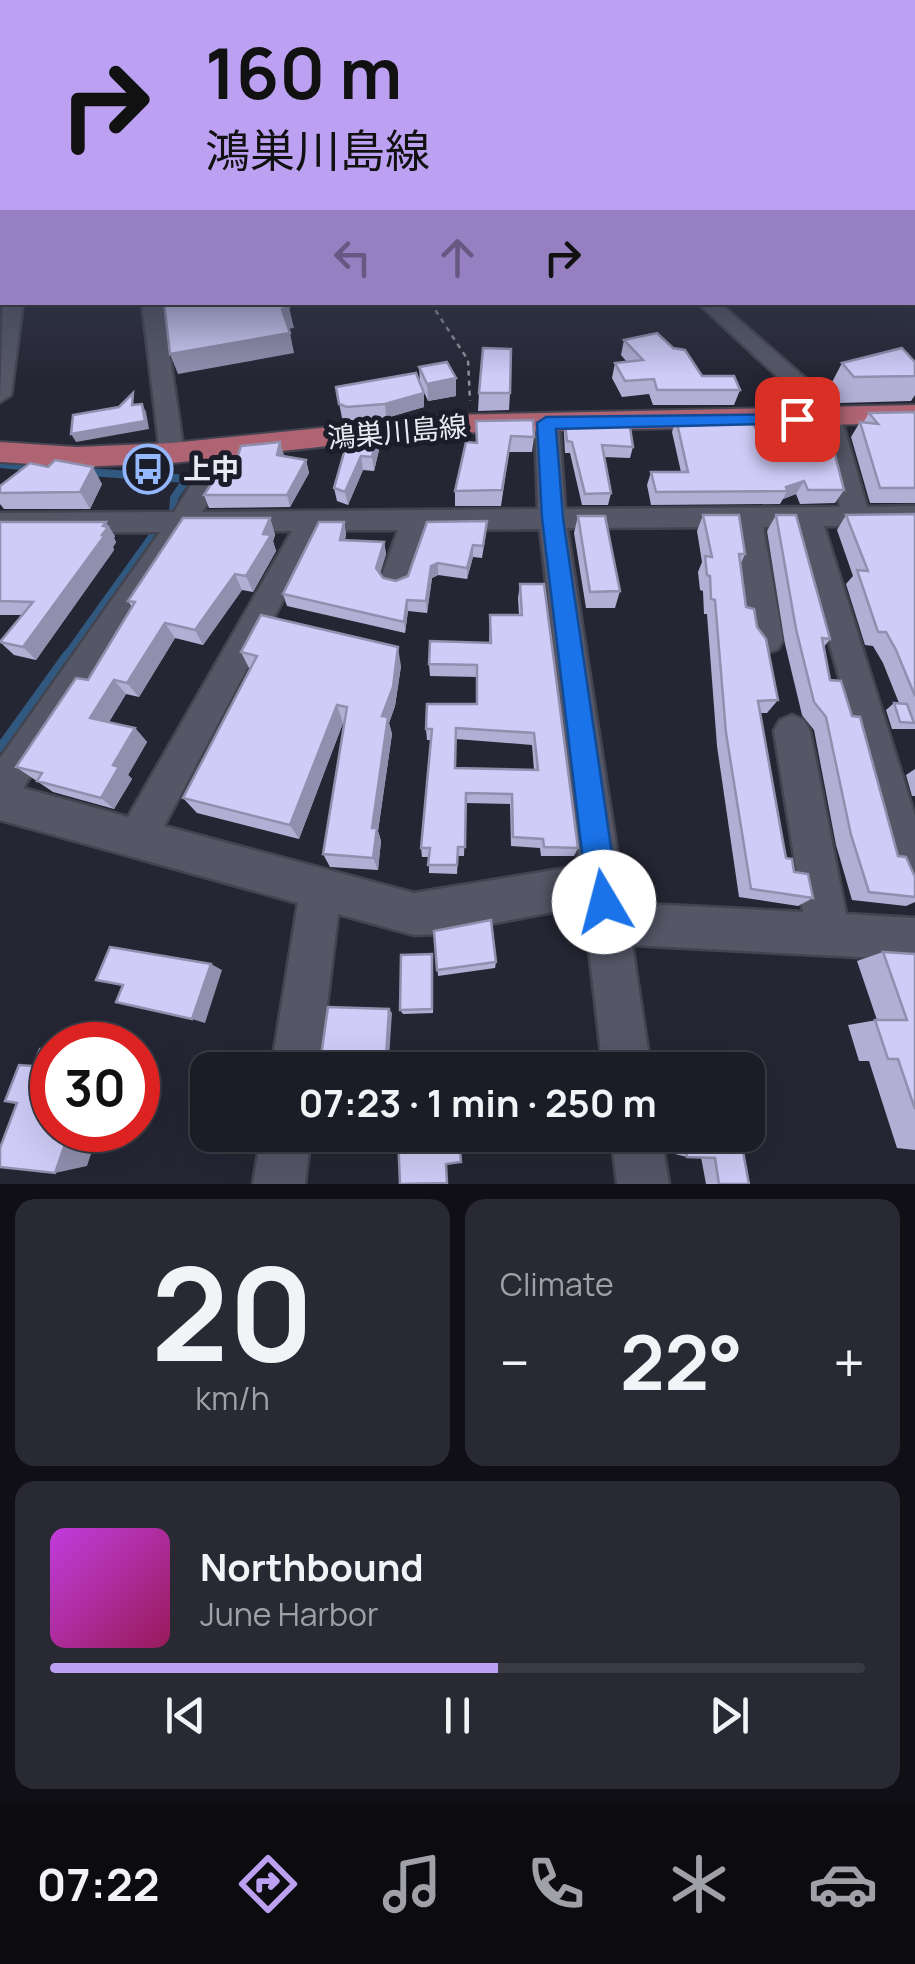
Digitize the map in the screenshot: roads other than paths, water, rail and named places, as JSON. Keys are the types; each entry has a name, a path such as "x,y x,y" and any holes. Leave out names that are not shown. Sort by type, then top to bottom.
{"main road":[{"name":"鴻巣川島線","path":"0,452 77,457 172,453 470,424 915,414"}],"street":[{"path":"0,395 13,305"},
{"path":"152,305 172,453"},
{"path":"709,305 833,418 856,517"},
{"path":"546,423 552,518 625,1052"},
{"path":"0,790 223,460 226,449"},
{"path":"747,516 768,640"},
{"path":"0,523 915,516"},
{"path":"808,518 915,877"},
{"path":"396,578 415,519"},
{"path":"136,840 262,618 312,520"},
{"path":"262,618 298,626"},
{"path":"792,731 828,934"},
{"path":"0,802 414,914 604,902 828,934 915,939"},
{"path":"298,1052 321,888"},
{"path":"278,1184 283,1152"},
{"path":"638,1152 643,1184"}],"waterway":[{"path":"0,465 30,468"},
{"path":"65,658 159,527 173,514 174,498 187,479 89,472 109,473"},
{"path":"0,748 67,655"}],"place":[{"name":"上中","path":"148,469"}]}
